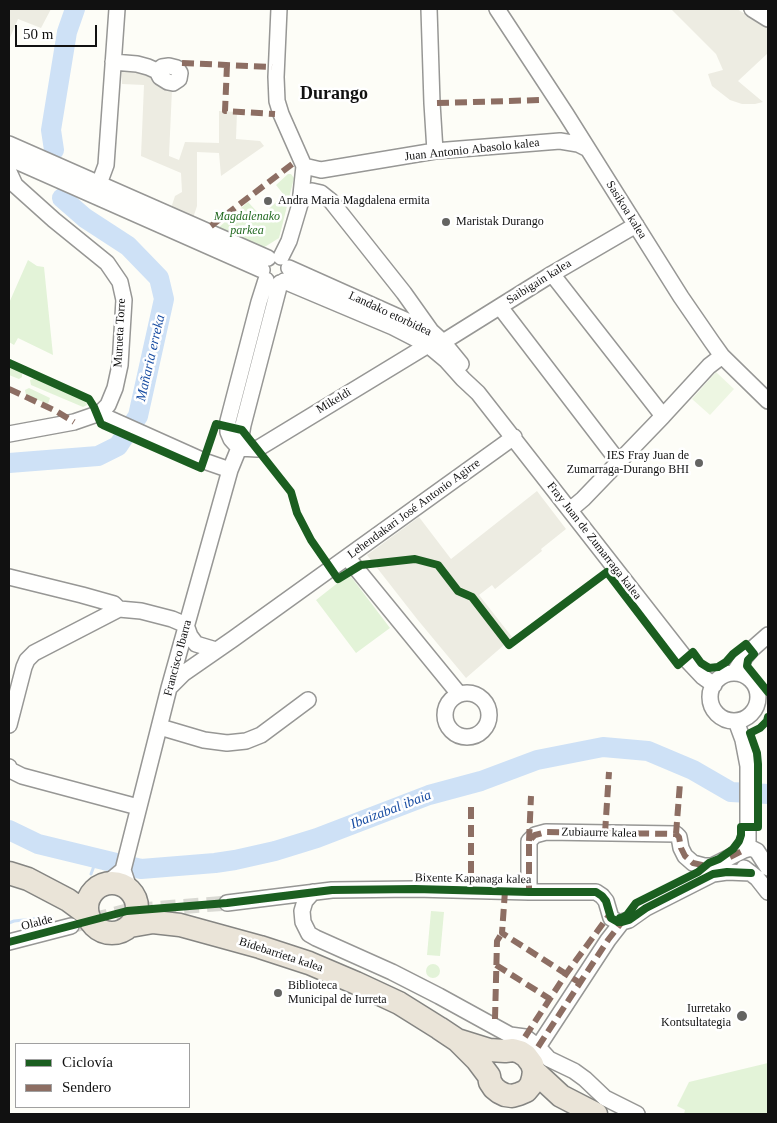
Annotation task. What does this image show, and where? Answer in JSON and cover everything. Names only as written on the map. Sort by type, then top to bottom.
[{"type":"highway","points":[[18,876],[74,887],[118,887],[180,925]]},
{"type":"highway","points":[[18,876],[68,900],[79,920]]},
{"type":"highway","points":[[79,920],[91,893],[118,887]]},
{"type":"highway","points":[[79,920],[90,922],[95,928],[109,934],[124,931],[130,926],[135,919],[137,910],[118,887]]},
{"type":"highway","points":[[130,926],[153,922],[180,925]]},
{"type":"highway","name":"Bidebarrieta kalea","points":[[180,925],[260,947],[309,963],[399,1004],[457,1040]]},
{"type":"highway","points":[[457,1040],[525,1059],[561,1096],[596,1114]]},
{"type":"highway","points":[[457,1040],[477,1060],[489,1076]]},
{"type":"highway","points":[[498,1055],[525,1059],[520,1094],[505,1095],[494,1088],[490,1082],[490,1064],[498,1055]]},
{"type":"street","points":[[61,182],[66,180],[88,188],[99,184],[106,165],[117,9]]},
{"type":"street","points":[[239,448],[228,432],[228,421],[259,302],[276,271],[289,240],[300,204],[304,166],[277,101],[276,77],[279,9]]},
{"type":"street","points":[[429,9],[435,151]]},
{"type":"street","name":"Sasikoa kalea","points":[[497,9],[571,120],[682,297],[722,356],[768,401]]},
{"type":"street","points":[[752,9],[768,18]]},
{"type":"street","points":[[113,62],[137,64],[158,71]]},
{"type":"street","points":[[564,141],[570,130],[571,120]]},
{"type":"street","name":"Juan Antonio Abasolo kalea","points":[[321,170],[435,151],[564,141],[578,144],[588,149]]},
{"type":"street","name":"Landako etorbidea","points":[[9,144],[99,184],[393,327],[434,340],[469,375],[478,393]]},
{"type":"street","points":[[9,154],[13,152],[27,158],[38,157]]},
{"type":"street","name":"Landako etorbidea","points":[[9,158],[61,182],[276,271]]},
{"type":"street","points":[[304,166],[321,170],[322,180],[331,201]]},
{"type":"street","name":"Murueta Torre","points":[[9,172],[15,184],[54,220],[107,263],[120,282],[124,300],[120,365],[115,388],[104,415]]},
{"type":"street","points":[[300,204],[305,195],[312,191],[321,193],[331,201],[404,293],[434,340]]},
{"type":"street","name":"Saibigain kalea","points":[[434,340],[500,307],[636,225]]},
{"type":"street","points":[[552,274],[663,416]]},
{"type":"street","points":[[500,307],[618,461]]},
{"type":"street","name":"Mikeldi","points":[[239,448],[257,449],[434,340]]},
{"type":"street","points":[[570,510],[583,499],[709,366],[722,356]]},
{"type":"street","name":"Fray Juan de Zumarraga kalea","points":[[478,393],[686,659],[703,677],[714,685]]},
{"type":"street","points":[[9,434],[104,415],[206,462],[230,470]]},
{"type":"street","name":"Lehendakari José Antonio Agirre","points":[[169,688],[184,672],[514,437]]},
{"type":"street","name":"Francisco Ibarra","points":[[118,887],[186,625],[230,470],[239,448]]},
{"type":"street","points":[[347,557],[459,694]]},
{"type":"street","points":[[9,577],[114,604],[119,609]]},
{"type":"street","points":[[9,725],[27,660],[34,654],[119,609],[141,611],[172,619],[186,625],[190,636],[196,644],[216,650]]},
{"type":"street","points":[[734,673],[750,650],[768,635]]},
{"type":"street","points":[[734,673],[747,677],[752,682],[756,688],[757,702],[762,711],[736,721],[728,720],[716,712],[710,699],[714,685],[719,679],[734,673]]},
{"type":"street","points":[[160,727],[204,740],[227,743],[246,741],[261,736],[308,700]]},
{"type":"street","points":[[736,721],[743,740],[748,766],[746,849],[754,849],[768,892]]},
{"type":"street","points":[[9,768],[22,776],[138,807]]},
{"type":"street","name":"Zubiaurre kalea","points":[[529,892],[529,841],[535,835],[546,832],[676,834],[679,837],[685,856],[693,862],[704,866],[720,863],[746,849]]},
{"type":"street","points":[[525,1059],[622,922],[626,922],[646,908],[713,874],[759,869]]},
{"type":"street","name":"Bixente Kapanaga kalea","points":[[314,892],[415,889],[596,892],[606,901],[611,918],[622,922]]},
{"type":"street","points":[[227,903],[314,892]]},
{"type":"street","name":"Bidebarrieta kalea","points":[[314,892],[305,901],[302,910],[303,922],[310,934],[392,972],[510,1035],[525,1037],[525,1059],[549,1058],[580,1075],[606,1098],[637,1114]]},
{"type":"street","name":"Olalde","points":[[9,942],[79,920]]},
{"type":"green space","name":"Magdalenako parkea","points":[[288,174],[291,174],[294,178],[279,238],[263,248],[218,228],[248,202],[261,216],[284,195],[276,185]]},
{"type":"green space","points":[[28,260],[37,266],[44,267],[53,355],[18,338],[14,345],[9,342],[9,303]]},
{"type":"green space","points":[[9,367],[22,372],[22,377],[19,379],[9,375]]},
{"type":"green space","points":[[716,372],[734,389],[710,415],[692,399]]},
{"type":"green space","points":[[34,378],[86,401],[87,405],[83,407],[31,385],[30,380]]},
{"type":"green space","points":[[29,388],[50,398],[48,404],[26,395],[25,390]]},
{"type":"green space","points":[[349,574],[390,628],[356,653],[316,600]]},
{"type":"green space","points":[[431,911],[444,912],[440,956],[427,955]]},
{"type":"green space","points":[[430,964],[436,964],[440,971],[436,978],[430,978],[426,974],[426,968]]},
{"type":"green space","points":[[768,1063],[768,1114],[684,1114],[685,1110],[677,1106],[689,1082]]},
{"type":"shaded area","points":[[9,9],[51,9],[41,28],[18,19],[9,40]]},
{"type":"shaded area","points":[[671,9],[737,9],[768,28],[768,53],[738,81],[763,102],[742,104],[730,100],[712,86],[708,74],[723,70],[716,54]]},
{"type":"shaded area","points":[[121,66],[144,71],[172,89],[169,156],[179,160],[185,142],[219,143],[219,111],[237,112],[236,139],[260,141],[264,146],[221,176],[219,153],[197,152],[197,206],[193,218],[171,208],[175,196],[182,192],[181,173],[141,156],[144,85],[122,84]]},
{"type":"shaded area","points":[[537,491],[566,529],[495,589],[492,585],[479,595],[512,637],[466,678],[367,555],[419,517],[451,559]]},
{"type":"waterway","name":"Mañaria erreka","points":[[54,150],[51,130],[67,32],[75,9]]},
{"type":"waterway","name":"Mañaria erreka","points":[[9,463],[98,456],[118,446],[138,416],[164,299],[159,278],[128,246],[85,218],[62,198]]},
{"type":"waterway","name":"Ibaizabal ibaia","points":[[9,830],[38,844],[141,869],[215,863],[275,851],[317,838],[429,795],[481,781],[537,760],[603,747],[648,751],[693,770],[731,792],[768,794]]},
{"type":"waterway","points":[[91,874],[97,858]]},
{"type":"waterway","points":[[9,923],[52,917]]},
{"type":"tunnel","points":[[71,926],[127,911],[227,903]]},
{"type":"marked path","points":[[182,63],[272,67]]},
{"type":"marked path","points":[[227,65],[225,111],[275,114]]},
{"type":"marked path","points":[[437,103],[543,100]]},
{"type":"marked path","points":[[211,226],[295,162]]},
{"type":"marked path","points":[[9,389],[56,411],[74,422]]},
{"type":"marked path","points":[[605,833],[609,772]]},
{"type":"marked path","points":[[676,834],[680,783]]},
{"type":"marked path","points":[[529,841],[531,796]]},
{"type":"marked path","points":[[471,804],[471,891]]},
{"type":"marked path","points":[[529,892],[529,841],[535,835],[546,832],[676,834],[679,837],[685,856],[693,863],[707,866]]},
{"type":"marked path","points":[[730,857],[744,850]]},
{"type":"marked path","points":[[505,891],[502,933],[580,983]]},
{"type":"marked path","points":[[525,1037],[566,974],[610,914]]},
{"type":"marked path","points":[[538,1047],[608,940],[622,922]]},
{"type":"marked path","points":[[495,1019],[497,941],[502,933]]},
{"type":"marked path","points":[[496,965],[550,999]]},
{"type":"cycle path","points":[[9,363],[89,399],[101,424],[201,468],[216,424],[242,430],[291,492],[297,513],[311,540],[338,579],[361,565],[415,559],[438,565],[458,591],[472,597],[509,645],[607,572],[678,665],[693,652],[701,663],[709,668],[718,667],[746,644],[754,654],[748,660],[747,666],[768,692]]},
{"type":"cycle path","points":[[620,918],[627,915],[636,903],[698,872],[733,849],[739,841],[741,827],[758,827],[758,764],[757,753],[750,733],[760,728],[767,721],[768,717]]},
{"type":"cycle path","points":[[9,942],[127,911],[227,903],[332,890],[415,889],[596,892],[606,901],[611,918],[622,922],[713,874],[727,872],[751,873]]},
{"type":"place","name":"Andra Maria Magdalena ermita","points":[[268,201]]},
{"type":"place","name":"Maristak Durango","points":[[446,222]]},
{"type":"place","name":"IES Fray Juan de Zumarraga-Durango BHI","points":[[699,463]]},
{"type":"place","name":"Biblioteca Municipal de Iurreta","points":[[278,993]]},
{"type":"place","name":"Iurretako Kontsultategia","points":[[742,1016]]},
{"type":"district","name":"Durango","points":[[334,94]]}]
